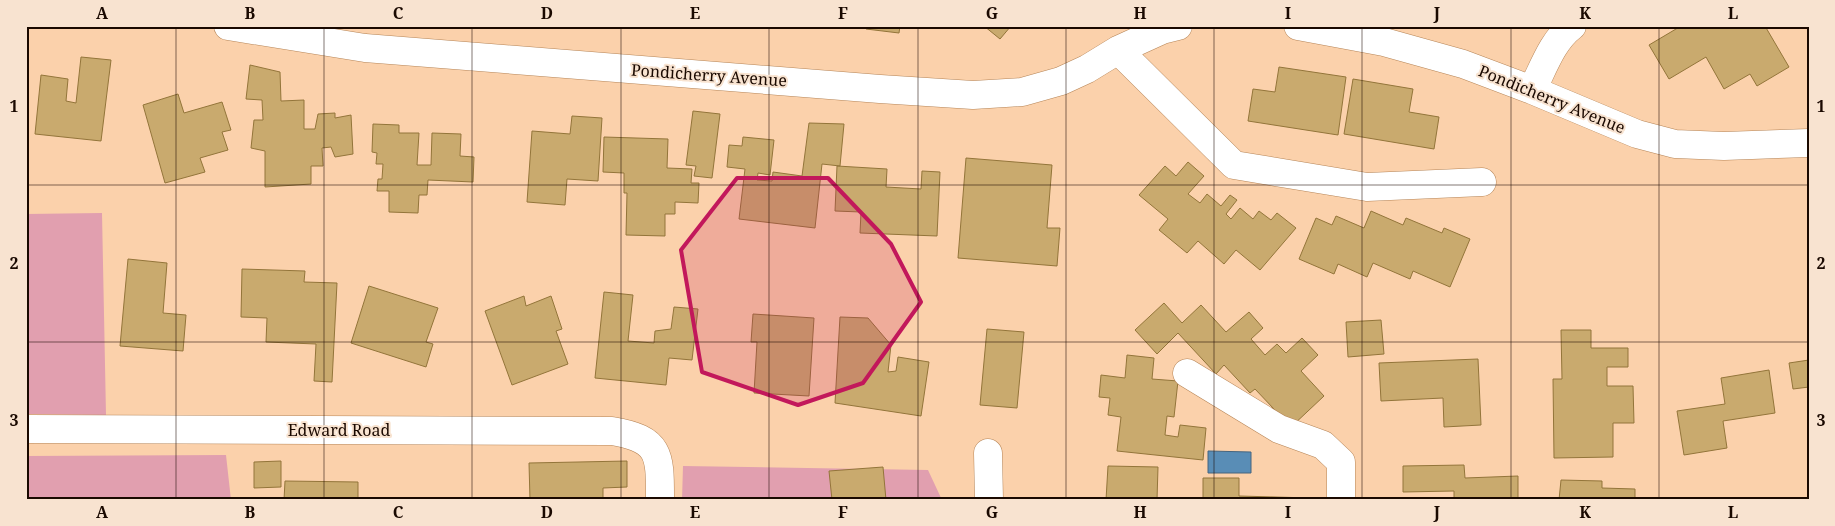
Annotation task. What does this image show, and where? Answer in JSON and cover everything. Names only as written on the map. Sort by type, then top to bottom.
[{"type":"street","name":"Pondicherry Avenue","points":[[228,26],[365,48],[880,90],[973,95],[1022,92],[1061,81],[1087,69],[1118,50],[1162,30],[1178,26]]},
{"type":"street","name":"Pondicherry Avenue","points":[[1298,26],[1402,47],[1463,64],[1532,90],[1637,134],[1675,144],[1724,146],[1809,143]]},
{"type":"street","points":[[1532,90],[1562,35],[1572,26]]},
{"type":"street","points":[[1118,50],[1234,165],[1367,188],[1482,182]]},
{"type":"street","points":[[1187,373],[1279,429],[1323,445],[1341,462],[1342,500]]},
{"type":"street","name":"Edward Road","points":[[26,429],[612,431],[632,434],[649,443],[654,450],[659,462],[660,500]]},
{"type":"street","points":[[988,453],[989,500]]},
{"type":"highlighted area","points":[[737,178],[828,178],[891,244],[921,302],[863,383],[798,405],[702,372],[681,250]]},
{"type":"shaded area","points":[[102,213],[106,415],[26,414],[26,214]]},
{"type":"shaded area","points":[[226,455],[231,500],[26,500],[26,456]]},
{"type":"shaded area","points":[[683,466],[928,470],[942,500],[682,500]]},
{"type":"water","points":[[1208,451],[1251,452],[1251,473],[1208,473]]},
{"type":"building","points":[[866,26],[900,26],[899,33],[866,29]]},
{"type":"building","points":[[984,26],[1011,26],[1000,39]]},
{"type":"building","points":[[1681,26],[1765,26],[1789,67],[1757,86],[1750,74],[1724,89],[1706,57],[1669,79],[1649,45]]},
{"type":"building","points":[[81,57],[111,60],[101,141],[35,134],[41,75],[68,79],[66,101],[76,103]]},
{"type":"building","points":[[250,65],[280,72],[281,101],[304,100],[304,129],[315,129],[318,114],[335,113],[335,118],[351,115],[353,154],[335,157],[331,147],[322,148],[323,166],[311,166],[311,184],[265,187],[265,151],[251,148],[254,120],[263,120],[262,100],[246,99]]},
{"type":"building","points":[[1279,67],[1346,77],[1338,135],[1248,121],[1253,89],[1275,92]]},
{"type":"building","points":[[1353,79],[1413,89],[1409,112],[1439,117],[1434,149],[1344,134]]},
{"type":"building","points":[[178,94],[184,113],[222,102],[231,130],[222,132],[228,150],[200,158],[205,172],[165,183],[143,105]]},
{"type":"building","points":[[693,111],[720,114],[712,178],[694,176],[696,166],[686,165]]},
{"type":"building","points":[[572,116],[602,118],[598,181],[567,179],[565,205],[527,202],[532,131],[570,134]]},
{"type":"building","points":[[809,123],[844,124],[840,166],[822,164],[815,228],[739,219],[745,169],[727,167],[729,145],[742,146],[743,137],[774,140],[770,175],[758,173],[757,180],[772,181],[773,172],[802,176]]},
{"type":"building","points":[[373,124],[399,125],[399,133],[419,133],[417,165],[431,165],[432,133],[461,134],[460,156],[474,157],[473,182],[428,180],[427,195],[419,195],[418,213],[389,212],[389,191],[377,191],[378,179],[382,179],[383,164],[376,164],[377,153],[372,152]]},
{"type":"building","points":[[604,137],[668,139],[667,168],[692,169],[691,183],[699,183],[698,203],[675,202],[675,214],[665,214],[665,236],[626,235],[627,193],[624,193],[624,173],[603,172]]},
{"type":"building","points":[[966,158],[1052,165],[1047,228],[1060,228],[1057,266],[958,258]]},
{"type":"building","points":[[1188,162],[1204,176],[1188,194],[1200,203],[1207,194],[1221,206],[1230,195],[1237,200],[1226,214],[1231,219],[1240,208],[1253,219],[1259,211],[1271,220],[1277,213],[1296,228],[1260,270],[1236,250],[1224,264],[1198,241],[1187,253],[1159,230],[1168,219],[1139,195],[1165,166],[1176,176]]},
{"type":"building","points":[[837,166],[887,169],[886,187],[921,189],[922,171],[940,172],[937,236],[860,233],[861,212],[835,211]]},
{"type":"building","points":[[1371,211],[1403,225],[1406,218],[1442,233],[1444,228],[1470,239],[1450,287],[1413,271],[1410,279],[1373,263],[1367,277],[1338,264],[1334,274],[1299,259],[1316,218],[1332,225],[1336,216],[1364,228]]},
{"type":"building","points":[[128,259],[167,263],[163,313],[186,315],[183,351],[120,346]]},
{"type":"building","points":[[242,269],[305,271],[304,282],[337,283],[332,382],[314,381],[316,344],[266,342],[267,318],[241,317]]},
{"type":"building","points":[[369,286],[438,308],[426,342],[433,344],[426,367],[351,343]]},
{"type":"building","points":[[604,292],[633,295],[628,341],[654,343],[655,331],[671,329],[674,307],[698,309],[692,360],[669,358],[666,385],[595,378]]},
{"type":"building","points":[[524,296],[526,306],[551,296],[562,329],[556,331],[568,364],[512,385],[485,311]]},
{"type":"building","points":[[1164,303],[1182,323],[1201,305],[1226,332],[1249,312],[1263,328],[1251,339],[1265,355],[1277,344],[1286,353],[1302,338],[1318,355],[1301,371],[1324,396],[1291,427],[1255,389],[1250,393],[1224,365],[1216,374],[1178,333],[1157,354],[1135,330]]},
{"type":"building","points":[[753,314],[814,318],[809,396],[754,393],[757,342],[751,342]]},
{"type":"building","points":[[840,317],[868,318],[891,345],[888,372],[896,371],[898,357],[929,362],[921,416],[835,403]]},
{"type":"building","points":[[1381,320],[1384,354],[1348,357],[1346,322]]},
{"type":"building","points":[[987,329],[1024,332],[1017,408],[980,405]]},
{"type":"building","points":[[1561,330],[1591,330],[1591,348],[1628,348],[1628,367],[1607,367],[1607,386],[1633,386],[1634,423],[1613,423],[1613,457],[1554,458],[1553,379],[1562,379]]},
{"type":"building","points":[[1127,355],[1154,358],[1152,379],[1178,381],[1174,417],[1167,416],[1165,435],[1178,437],[1180,425],[1206,428],[1203,460],[1117,451],[1121,417],[1108,415],[1110,398],[1099,397],[1101,375],[1125,378]]},
{"type":"building","points":[[1478,359],[1481,425],[1444,427],[1443,398],[1381,401],[1379,363]]},
{"type":"building","points":[[1809,360],[1809,387],[1793,389],[1789,363]]},
{"type":"building","points":[[1769,370],[1775,413],[1723,421],[1727,448],[1684,455],[1677,411],[1725,404],[1721,378]]},
{"type":"building","points":[[281,461],[281,487],[254,488],[254,462]]},
{"type":"building","points":[[627,461],[627,487],[603,488],[603,500],[530,500],[529,463]]},
{"type":"building","points":[[1464,465],[1465,478],[1518,476],[1518,500],[1454,500],[1454,491],[1403,492],[1403,466]]},
{"type":"building","points":[[1108,466],[1158,467],[1157,500],[1106,500]]},
{"type":"building","points":[[883,467],[886,500],[832,500],[829,471]]},
{"type":"building","points":[[1203,478],[1239,478],[1239,496],[1311,498],[1311,500],[1203,500]]},
{"type":"building","points":[[1561,480],[1602,481],[1602,488],[1635,489],[1635,500],[1559,500]]},
{"type":"building","points":[[285,481],[358,482],[358,500],[284,500]]}]
